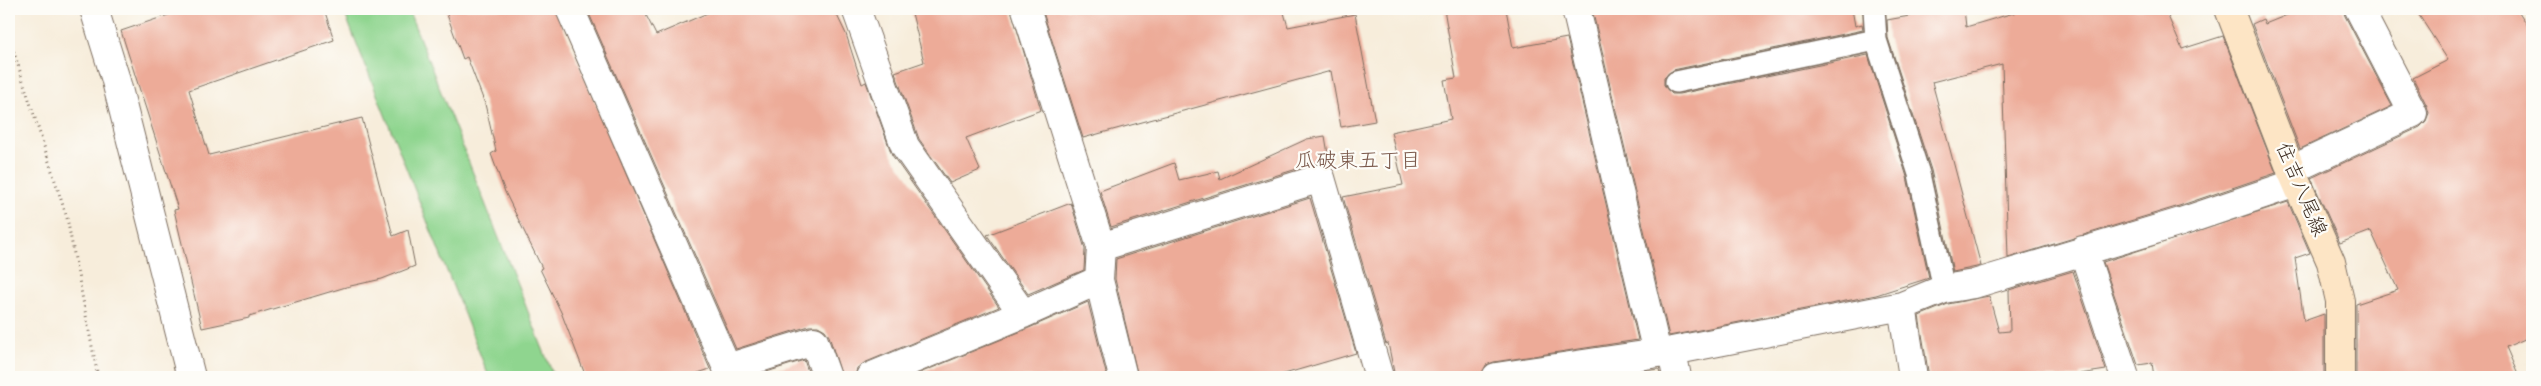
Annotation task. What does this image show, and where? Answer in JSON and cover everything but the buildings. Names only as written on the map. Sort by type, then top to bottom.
[{"type":"main road","name":"住吉八尾線","points":[[2229,9],[2294,177],[2331,262],[2338,294],[2340,377]]},
{"type":"street","points":[[94,9],[117,87],[191,377]]},
{"type":"street","points":[[570,9],[727,368],[814,341],[827,377]]},
{"type":"street","points":[[856,9],[905,146],[1023,314]]},
{"type":"street","points":[[1026,9],[1101,247],[1099,280],[1123,377]]},
{"type":"street","points":[[1576,9],[1669,360]]},
{"type":"street","points":[[1496,377],[1669,360],[1902,306],[1944,289],[1974,284],[2082,250],[2181,222],[2294,177],[2412,113],[2360,9]]},
{"type":"street","points":[[1101,247],[1321,178],[1379,377]]},
{"type":"street","points":[[2082,250],[2125,377]]},
{"type":"street","points":[[870,377],[1023,314],[1099,280]]},
{"type":"street","points":[[1902,306],[1914,377]]},
{"type":"lane","points":[[1874,9],[1876,40],[1919,174],[1944,289]]},
{"type":"lane","points":[[1676,82],[1876,40]]},
{"type":"path","points":[[9,37],[67,218],[98,377]]},
{"type":"green space","points":[[343,9],[408,9],[554,377],[489,377]]},
{"type":"district","name":"瓜破東五丁目","points":[[1358,162]]}]
